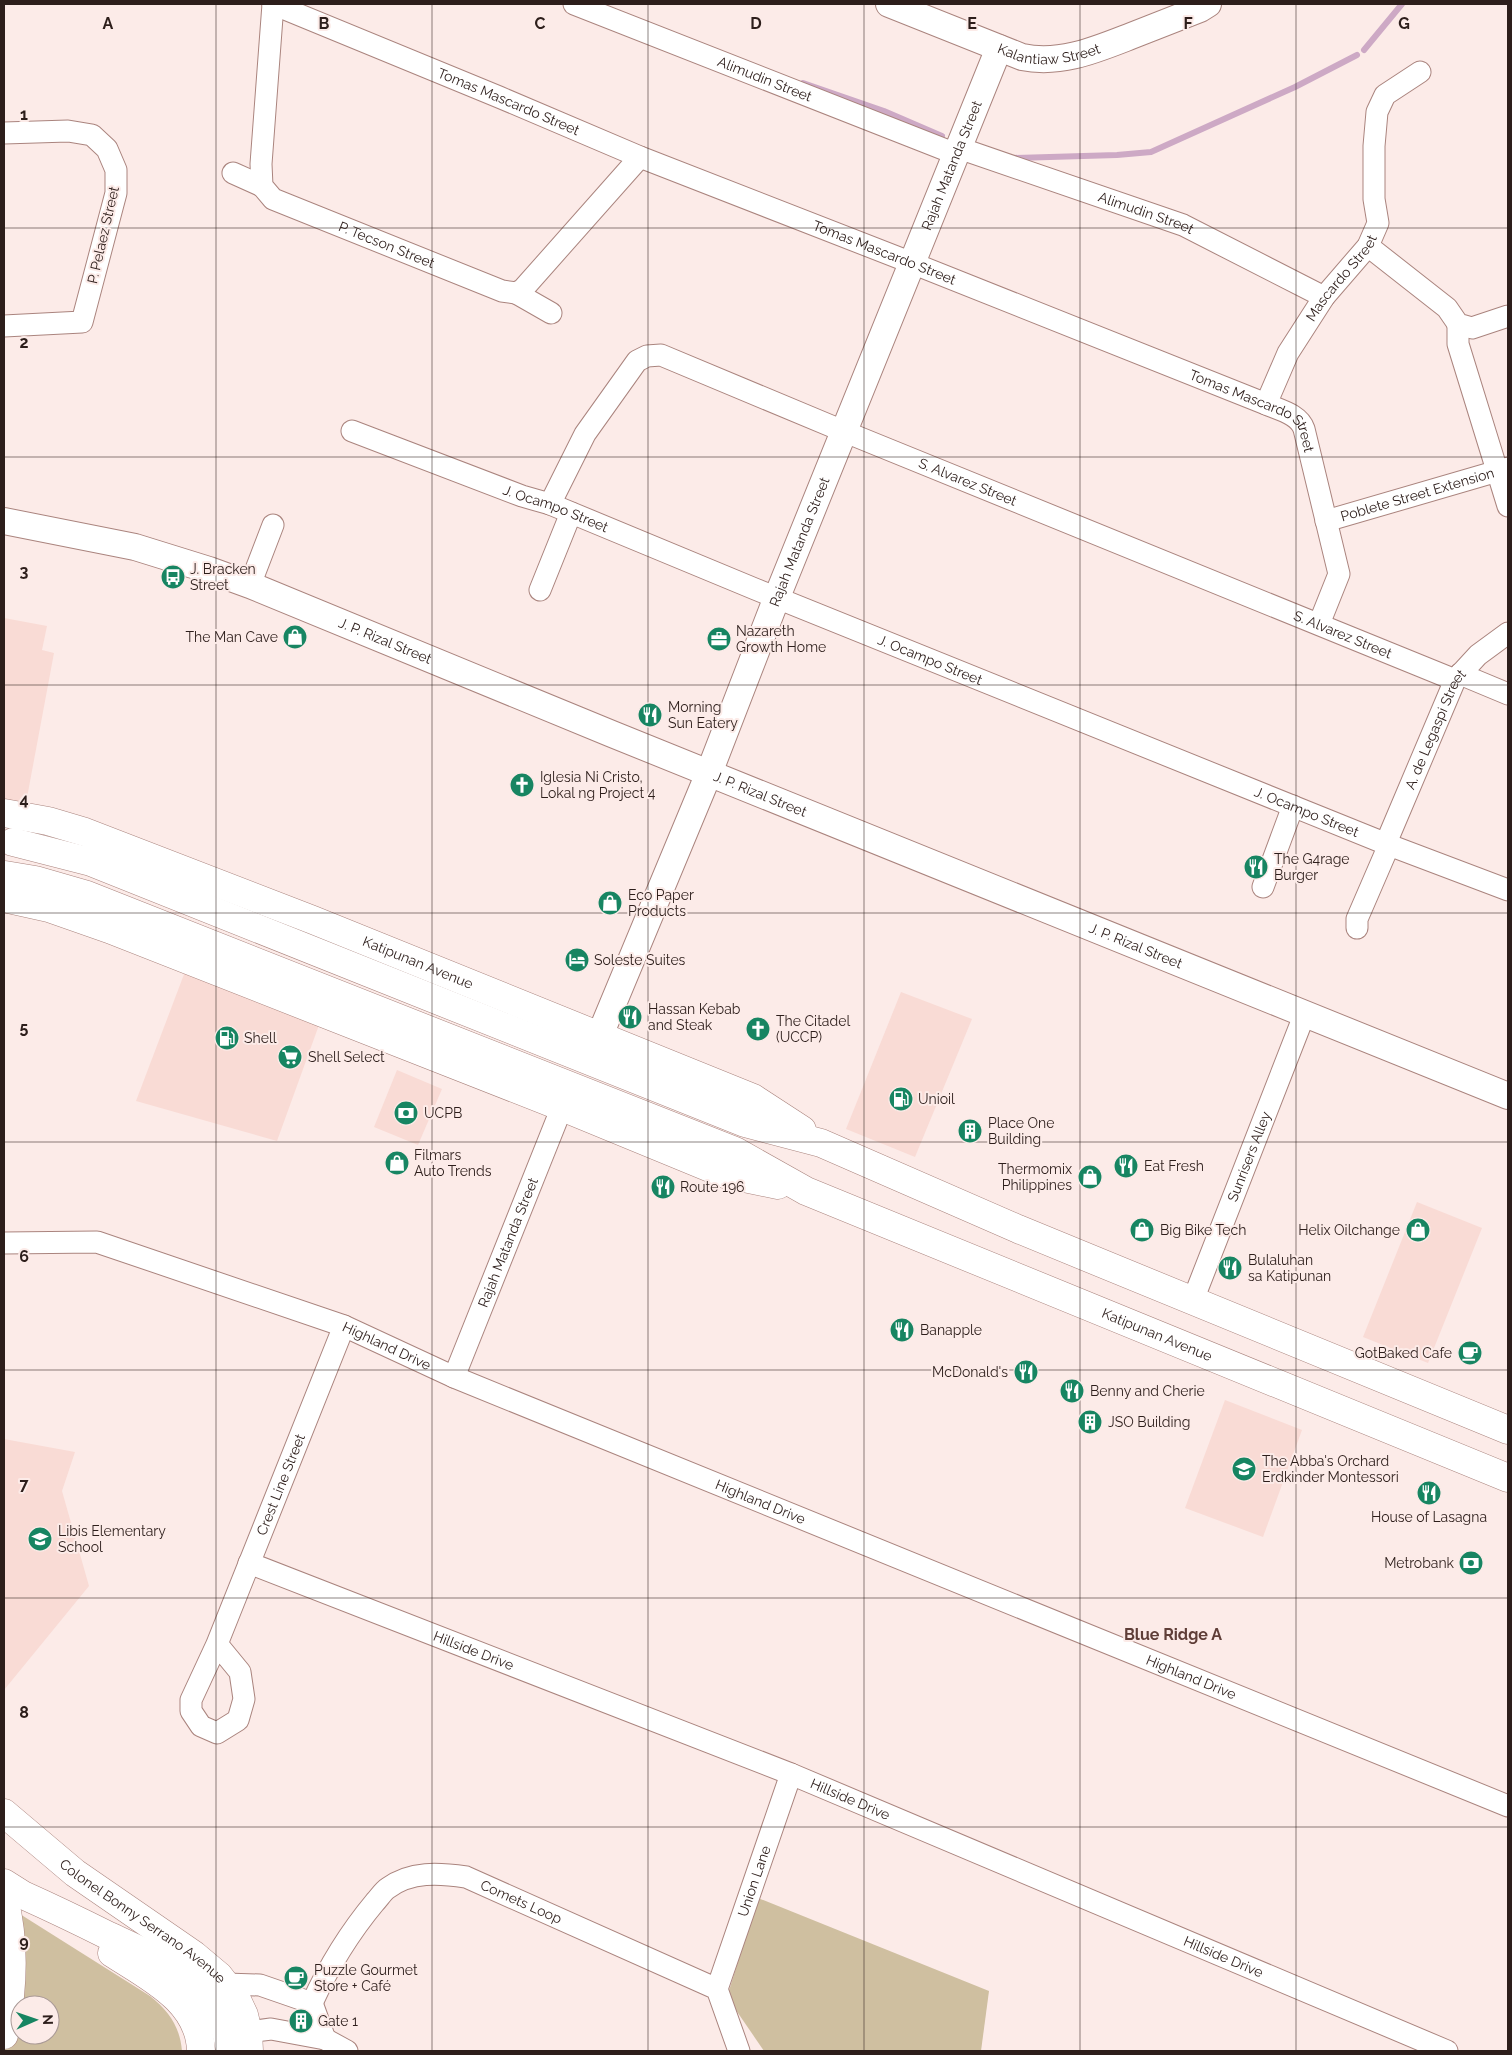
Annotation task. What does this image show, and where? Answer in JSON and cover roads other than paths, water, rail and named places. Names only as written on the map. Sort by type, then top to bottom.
[{"type":"main road","name":"Katipunan Avenue","points":[[4,813],[48,821],[85,832],[600,1035],[753,1098],[821,1143]]},
{"type":"main road","name":"Katipunan Avenue","points":[[13,842],[91,862],[745,1123],[821,1143],[1018,1229],[1508,1430]]},
{"type":"main road","name":"Katipunan Avenue","points":[[4,886],[35,880],[88,895],[735,1151],[806,1190],[1508,1478]]},
{"type":"main road","name":"Katipunan Avenue","points":[[4,886],[34,904],[83,920],[562,1107],[725,1174],[806,1190]]},
{"type":"main road","name":"Colonel Bonny Serrano Avenue","points":[[4,1813],[75,1873],[206,1964],[226,1984],[244,2015],[242,2045]]},
{"type":"main road","name":"Colonel Bonny Serrano Avenue","points":[[10,1892],[160,1960],[192,1981],[210,2000],[221,2018],[226,2031],[242,2045]]},
{"type":"main road","points":[[4,2035],[10,1998],[11,1964],[8,1916],[10,1892],[177,1997],[192,2018],[201,2039],[201,2051]]},
{"type":"street","name":"Tomas Mascardo Street","points":[[273,4],[640,157],[912,263],[1291,415],[1302,423],[1339,574],[1319,624]]},
{"type":"street","points":[[262,186],[261,164],[273,4]]},
{"type":"street","name":"Alimudin Street","points":[[574,4],[958,151],[1183,225],[1324,297]]},
{"type":"street","name":"Kalantiaw Street","points":[[889,4],[919,9],[999,48],[1022,57],[1037,60],[1055,60],[1093,51],[1200,9],[1208,4]]},
{"type":"street","name":"Rajah Matanda Street","points":[[600,1035],[709,773],[843,432],[999,48]]},
{"type":"street","name":"Mascardo Street","points":[[1266,404],[1288,353],[1324,297],[1368,246],[1378,223],[1374,181],[1374,146],[1377,112],[1385,96],[1420,72]]},
{"type":"street","name":"P. Pelaez Street","points":[[4,133],[68,131],[92,135],[107,149],[116,170],[116,193],[82,322],[4,326]]},
{"type":"street","points":[[516,293],[523,289],[640,157]]},
{"type":"street","name":"P. Tecson Street","points":[[233,173],[262,186],[273,199],[502,291],[516,293],[551,312]]},
{"type":"street","points":[[1368,246],[1447,308],[1458,324],[1458,344],[1504,469],[1508,506]]},
{"type":"street","points":[[1458,324],[1472,328],[1508,316]]},
{"type":"street","name":"S. Alvarez Street","points":[[550,504],[585,434],[637,361],[647,356],[661,355],[843,432],[1319,624],[1508,694]]},
{"type":"street","name":"J. Ocampo Street","points":[[352,431],[522,496],[550,504],[1293,806],[1508,890]]},
{"type":"street","name":"Poblete Street Extension","points":[[1326,521],[1504,469]]},
{"type":"street","points":[[540,590],[571,513]]},
{"type":"street","name":"J. P. Rizal Street","points":[[4,521],[135,547],[250,585],[1508,1096]]},
{"type":"street","points":[[250,585],[273,525]]},
{"type":"street","name":"A. de Legaspi Street","points":[[1357,928],[1357,919],[1458,677],[1478,655],[1508,633]]},
{"type":"street","points":[[1262,886],[1293,806]]},
{"type":"street","name":"Sunrisers Alley","points":[[1193,1300],[1305,1013]]},
{"type":"street","name":"Rajah Matanda Street","points":[[454,1377],[562,1107]]},
{"type":"street","name":"Highland Drive","points":[[4,1243],[97,1242],[344,1326],[454,1377],[1508,1806]]},
{"type":"street","name":"Crest Line Street","points":[[217,1644],[344,1326]]},
{"type":"street","name":"Hillside Drive","points":[[249,1563],[791,1774],[1447,2051]]},
{"type":"street","name":"Union Lane","points":[[717,1989],[791,1774]]},
{"type":"street","name":"Comets Loop","points":[[312,2004],[324,1979],[361,1920],[387,1888],[409,1878],[436,1873],[466,1877],[717,1989]]},
{"type":"street","points":[[226,1984],[260,1985],[312,2004],[326,2039]]},
{"type":"street","points":[[717,1989],[739,2051]]},
{"type":"street","points":[[242,2045],[271,2029],[326,2039],[347,2051]]},
{"type":"waterway","points":[[1364,50],[1402,4]]},
{"type":"waterway","points":[[1013,158],[1117,155],[1151,152],[1295,87],[1357,55]]},
{"type":"waterway","points":[[803,83],[884,111],[942,136]]},
{"type":"place","name":"J. Bracken Street","points":[[173,577]]},
{"type":"place","name":"The Man Cave","points":[[295,637]]},
{"type":"place","name":"Nazareth Growth Home","points":[[719,639]]},
{"type":"place","name":"Morning Sun Eatery","points":[[650,715]]},
{"type":"place","name":"Iglesia Ni Cristo, Lokal ng Project 4","points":[[522,785]]},
{"type":"place","name":"The G4rage Burger","points":[[1256,867]]},
{"type":"place","name":"Eco Paper Products","points":[[610,903]]},
{"type":"place","name":"Soleste Suites","points":[[577,960]]},
{"type":"place","name":"Hassan Kebab and Steak","points":[[630,1017]]},
{"type":"place","name":"The Citadel (UCCP)","points":[[758,1029]]},
{"type":"place","name":"Shell","points":[[227,1038]]},
{"type":"place","name":"Shell Select","points":[[290,1057]]},
{"type":"place","name":"Unioil","points":[[901,1099]]},
{"type":"place","name":"UCPB","points":[[406,1113]]},
{"type":"place","name":"Place One Building","points":[[970,1131]]},
{"type":"place","name":"Filmars Auto Trends","points":[[397,1163]]},
{"type":"place","name":"Eat Fresh","points":[[1126,1166]]},
{"type":"place","name":"Thermomix Philippines","points":[[1090,1177]]},
{"type":"place","name":"Route 196","points":[[663,1187]]},
{"type":"place","name":"Big Bike Tech","points":[[1142,1230]]},
{"type":"place","name":"Helix Oilchange","points":[[1418,1230]]},
{"type":"place","name":"Bulaluhan sa Katipunan","points":[[1230,1268]]},
{"type":"place","name":"Banapple","points":[[902,1330]]},
{"type":"place","name":"GotBaked Cafe","points":[[1470,1353]]},
{"type":"place","name":"McDonald's","points":[[1026,1372]]},
{"type":"place","name":"Benny and Cherie","points":[[1072,1391]]},
{"type":"place","name":"JSO Building","points":[[1090,1422]]},
{"type":"place","name":"The Abba's Orchard Erdkinder Montessori","points":[[1244,1469]]},
{"type":"place","name":"House of Lasagna","points":[[1429,1493]]},
{"type":"place","name":"Libis Elementary School","points":[[40,1539]]},
{"type":"place","name":"Metrobank","points":[[1471,1563]]},
{"type":"place","name":"Puzzle Gourmet Store + Café","points":[[296,1978]]},
{"type":"place","name":"Gate 1","points":[[301,2021]]},
{"type":"district","name":"Blue Ridge A","points":[[1173,1634]]}]
